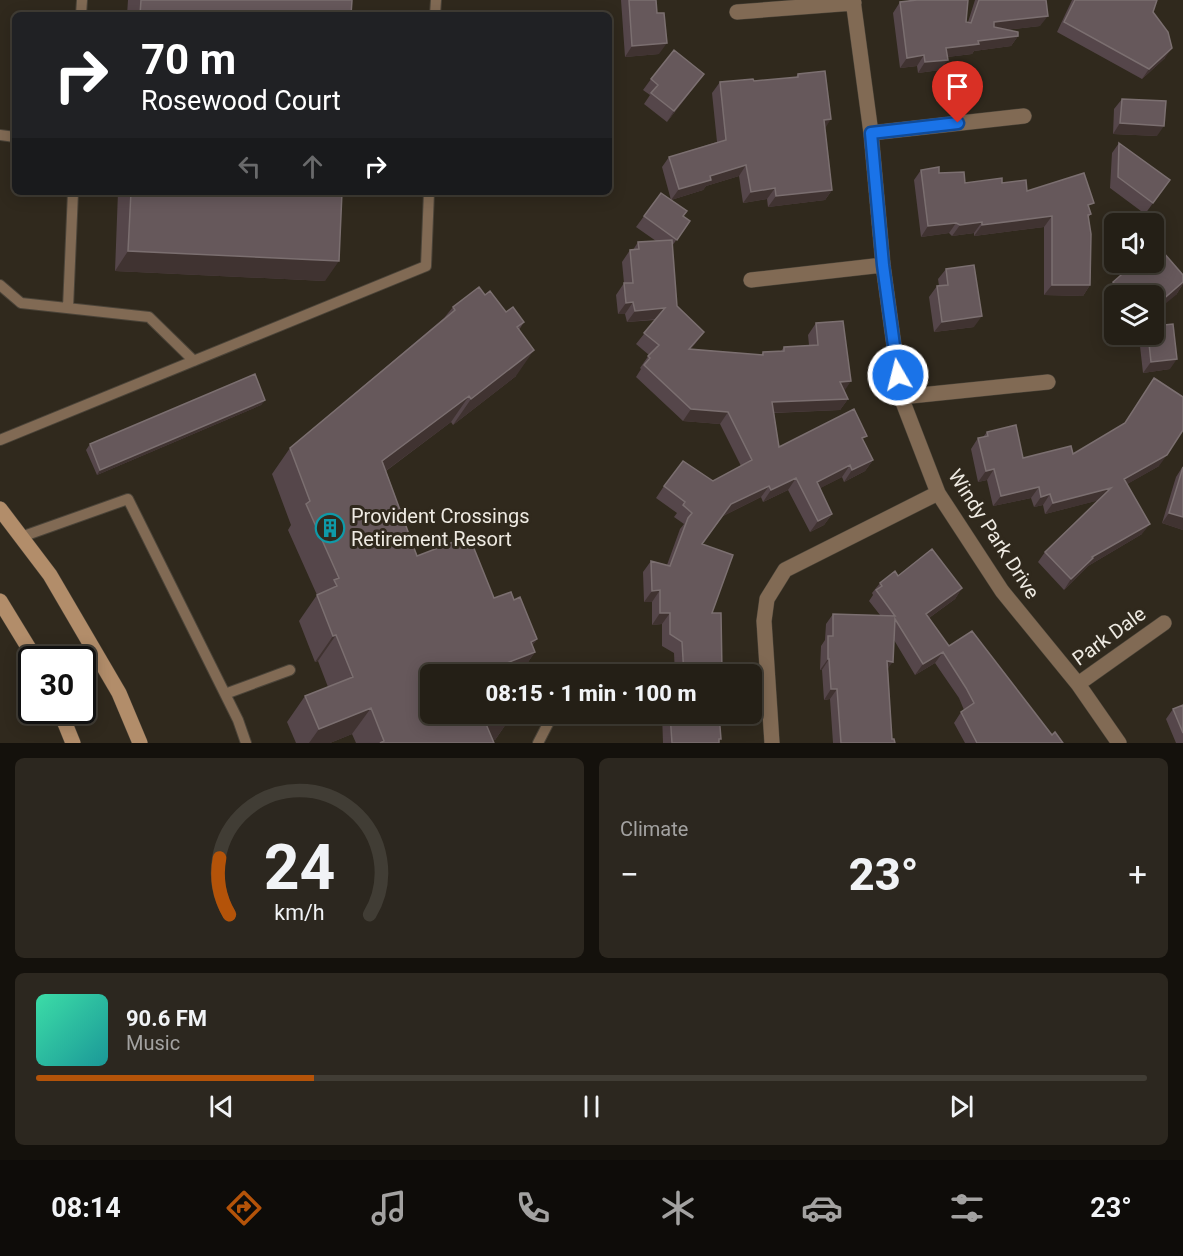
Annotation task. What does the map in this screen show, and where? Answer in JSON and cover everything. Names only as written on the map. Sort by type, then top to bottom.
[{"type":"main road","points":[[0,509],[50,575],[119,693],[140,743]]},
{"type":"main road","points":[[0,601],[27,646]]},
{"type":"main road","points":[[65,724],[73,743]]},
{"type":"street","points":[[737,12],[853,1]]},
{"type":"street","name":"Windy Park Drive","points":[[853,1],[871,133],[883,265],[901,397],[938,494],[1002,591],[1078,684],[1119,743]]},
{"type":"street","points":[[871,133],[1024,116]]},
{"type":"street","points":[[751,280],[883,265]]},
{"type":"street","points":[[901,397],[1048,382]]},
{"type":"street","points":[[771,743],[764,621],[767,600],[785,570],[938,494]]},
{"type":"street","name":"Park Dale","points":[[1078,684],[1164,622]]},
{"type":"lane","points":[[68,308],[73,195]]},
{"type":"lane","points":[[0,440],[426,266],[429,195]]},
{"type":"lane","points":[[0,285],[21,303],[149,317],[194,361]]},
{"type":"lane","points":[[21,537],[128,499],[238,720],[246,743]]},
{"type":"lane","points":[[225,694],[290,670]]},
{"type":"lane","points":[[538,743],[548,724]]},
{"type":"building","points":[[141,0],[352,0],[351,12],[140,12]]},
{"type":"building","points":[[629,0],[656,0],[657,13],[664,13],[667,43],[632,46]]},
{"type":"building","points":[[968,0],[966,22],[971,23],[979,0],[1046,0],[1048,16],[994,22],[994,27],[1018,32],[1018,36],[946,48],[948,60],[925,62],[924,55],[907,58],[900,2]]},
{"type":"building","points":[[1075,0],[1157,0],[1153,12],[1168,32],[1172,48],[1149,69],[1064,22]]},
{"type":"building","points":[[674,50],[704,74],[674,111],[651,93],[658,85],[651,79]]},
{"type":"building","points":[[825,71],[831,119],[824,120],[832,190],[776,196],[775,188],[751,192],[746,165],[710,176],[711,180],[679,189],[669,157],[726,140],[720,82],[798,77],[798,74]]},
{"type":"building","points":[[1122,99],[1166,101],[1164,126],[1120,123]]},
{"type":"building","points":[[1119,143],[1170,180],[1153,203],[1118,177]]},
{"type":"building","points":[[939,167],[939,173],[964,172],[965,183],[1002,178],[1002,183],[1026,180],[1027,191],[1084,173],[1094,203],[1088,205],[1091,214],[1088,215],[1091,234],[1090,285],[1052,285],[1052,216],[982,225],[982,222],[928,226],[921,170]]},
{"type":"building","points":[[661,193],[687,211],[683,216],[690,221],[677,240],[644,216]]},
{"type":"building","points":[[131,195],[342,195],[339,261],[128,251]]},
{"type":"building","points":[[672,240],[677,306],[704,332],[689,349],[763,355],[763,352],[784,351],[784,347],[818,345],[816,323],[843,321],[851,381],[840,382],[848,399],[772,402],[779,447],[854,409],[867,436],[862,438],[873,460],[852,470],[850,465],[817,482],[832,514],[818,521],[796,478],[771,490],[769,486],[731,504],[702,544],[733,555],[712,613],[721,613],[722,664],[683,664],[682,642],[670,634],[670,613],[660,613],[660,590],[652,591],[651,561],[670,566],[692,513],[683,505],[685,502],[664,486],[683,461],[713,481],[752,460],[728,412],[691,409],[644,365],[650,358],[648,356],[659,345],[644,333],[665,308],[635,311],[633,302],[626,303],[624,283],[633,283],[630,250],[639,249],[638,242]]},
{"type":"building","points":[[1164,253],[1183,275],[1183,282],[1164,298],[1164,285],[1115,285],[1113,282],[1123,273],[1164,273]]},
{"type":"building","points":[[974,265],[982,316],[942,322],[937,286],[948,285],[946,269]]},
{"type":"building","name":"Provident Crossings Retirement Resort","points":[[479,287],[485,295],[490,291],[506,312],[513,307],[524,322],[517,327],[534,350],[471,399],[469,396],[382,461],[417,556],[469,536],[494,598],[511,592],[514,600],[520,597],[537,639],[531,642],[535,652],[504,664],[420,664],[420,724],[486,724],[494,743],[380,743],[384,741],[371,708],[319,729],[305,696],[353,677],[336,635],[333,636],[317,595],[337,586],[334,580],[339,578],[306,504],[310,501],[290,448],[455,310],[453,307]]},
{"type":"building","points":[[1173,324],[1177,359],[1151,362],[1149,345],[1164,345],[1164,325]]},
{"type":"building","points":[[255,374],[265,400],[100,470],[90,444]]},
{"type":"building","points":[[1154,378],[1183,397],[1183,430],[1167,455],[1124,479],[1150,524],[1092,557],[1071,579],[1045,552],[1111,488],[1053,503],[1050,494],[1041,497],[1039,487],[1001,496],[994,469],[986,471],[978,438],[988,436],[987,432],[1016,425],[1023,458],[1071,446],[1073,454],[1125,423]]},
{"type":"building","points":[[1183,467],[1183,517],[1169,513]]},
{"type":"building","points":[[932,549],[962,588],[926,614],[949,646],[972,631],[1052,735],[1055,732],[1063,743],[977,743],[961,712],[974,703],[943,652],[923,664],[895,619],[893,662],[887,661],[892,739],[895,743],[841,743],[837,689],[831,689],[828,659],[828,636],[833,636],[833,614],[895,616],[876,590],[882,586],[880,583],[895,571],[898,576]]},
{"type":"building","points":[[1183,705],[1183,733],[1173,709]]},
{"type":"building","points":[[671,724],[720,724],[721,739],[719,743],[672,743]]},
{"type":"place","name":"Provident Crossings Retirement Resort","points":[[330,528]]},
{"type":"route","points":[[898,375],[883,265],[871,133],[958,123]]}]
